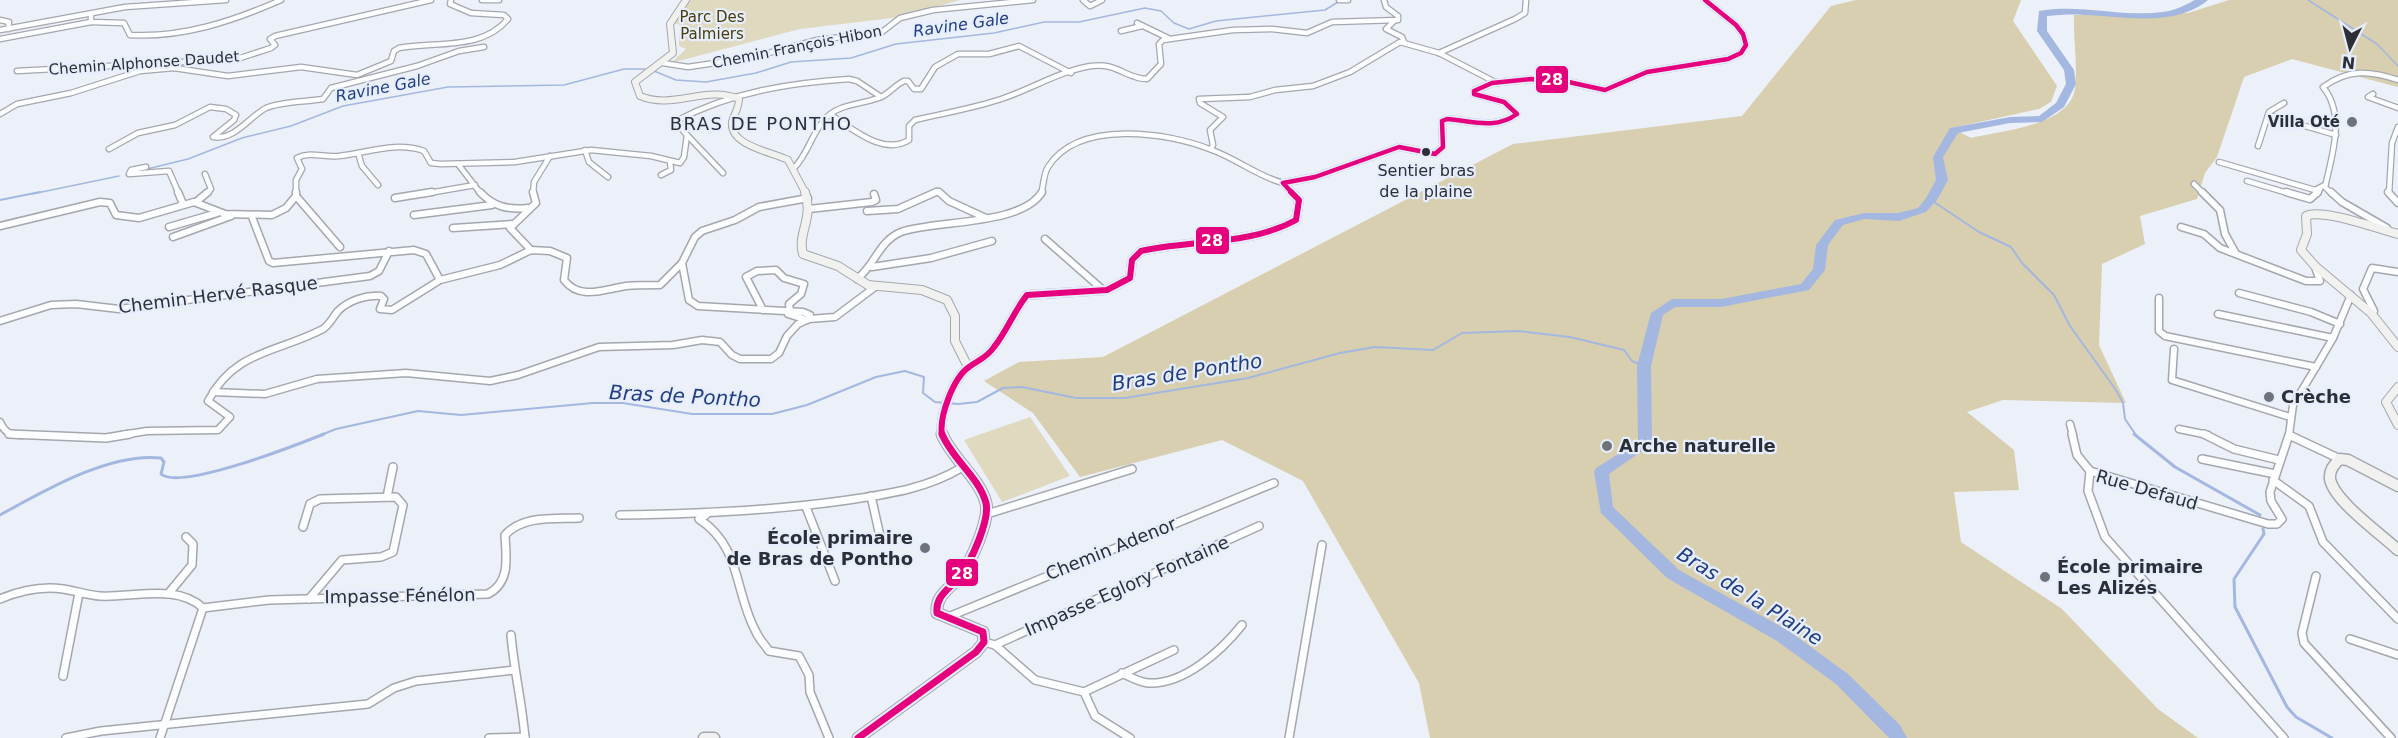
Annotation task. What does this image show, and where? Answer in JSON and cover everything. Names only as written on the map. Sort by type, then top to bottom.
[{"type":"main road","points":[[686,0],[670,24],[675,50],[663,63],[639,77],[635,82],[643,99],[665,101],[717,93],[735,96],[740,102],[732,123],[737,136],[753,147],[783,156],[794,168],[808,198],[809,208],[801,245],[803,254],[838,266],[857,279],[875,287],[922,291],[947,300],[955,316],[955,341],[968,367]]},
{"type":"main road","points":[[1283,183],[1315,177],[1399,147],[1436,154],[1443,147],[1440,126],[1442,121],[1447,119],[1484,124],[1503,122],[1514,117],[1517,114],[1515,109],[1505,102],[1473,93],[1486,84],[1554,80],[1589,89],[1609,89],[1652,71],[1695,67],[1741,53],[1746,45],[1743,34],[1736,25],[1705,0]]},
{"type":"main road","points":[[858,738],[976,652],[984,642],[983,632],[937,613],[936,604],[961,574],[987,514],[983,495],[961,468],[942,436],[944,411],[968,367],[987,358],[1027,295],[1103,290],[1123,284],[1130,278],[1132,260],[1141,251],[1266,231],[1292,223],[1296,220],[1299,200],[1283,183]]},
{"type":"main road","points":[[2397,234],[2325,214],[2309,214],[2306,216],[2307,234],[2301,250],[2315,266],[2371,313],[2398,347]]},
{"type":"main road","points":[[2398,387],[2386,402],[2398,425]]},
{"type":"main road","points":[[2398,486],[2358,464],[2340,459],[2332,466],[2332,488],[2398,550]]},
{"type":"main road","points":[[704,738],[714,738]]},
{"type":"street","points":[[0,30],[125,7],[226,0]]},
{"type":"street","points":[[0,39],[91,22],[124,23],[130,35],[167,36],[237,17],[281,0]]},
{"type":"street","name":"Chemin Alphonse Daudet","points":[[18,71],[237,59],[271,48],[275,45],[270,39],[275,36],[312,24],[409,7],[431,0]]},
{"type":"street","points":[[0,114],[17,104],[60,96],[124,74],[152,69],[189,70],[228,76],[301,67],[357,75],[391,61],[394,51],[399,48],[452,44],[494,30],[504,25],[508,19],[504,15],[471,13],[450,4],[451,0]]},
{"type":"street","points":[[482,0],[499,0]]},
{"type":"street","name":"Chemin François Hibon","points":[[663,63],[697,66],[749,58],[817,40],[882,32],[900,18],[933,10],[1033,0]]},
{"type":"street","points":[[1083,0],[1090,6],[1102,0]]},
{"type":"street","points":[[1339,0],[1348,0]]},
{"type":"street","points":[[1384,0],[1386,7],[1398,16],[1386,28],[1402,37],[1404,42]]},
{"type":"street","points":[[1439,53],[1484,31],[1514,21],[1525,13],[1526,0]]},
{"type":"street","points":[[91,14],[91,22]]},
{"type":"street","points":[[0,21],[9,22],[8,28]]},
{"type":"street","points":[[831,115],[884,146],[900,146],[909,140],[909,126],[915,120],[1005,98],[1032,85],[1091,66],[1107,65],[1120,68],[1141,80],[1147,80],[1161,64],[1160,42],[1168,38],[1220,31],[1264,29],[1307,33],[1332,22],[1395,21]]},
{"type":"street","points":[[1137,23],[1168,38]]},
{"type":"street","points":[[1121,31],[1143,26]]},
{"type":"street","points":[[1211,149],[1213,145],[1210,130],[1223,117],[1200,103],[1199,99],[1250,97],[1275,90],[1313,86],[1350,72],[1400,42],[1439,53],[1497,83]]},
{"type":"street","points":[[794,168],[815,139],[824,121],[838,110],[881,97],[904,80],[908,81],[914,89],[921,89],[935,67],[958,54],[990,54],[1013,46],[1022,47],[1071,73]]},
{"type":"street","points":[[109,149],[123,144],[138,133],[177,124],[204,108],[224,110],[236,116],[213,137],[219,138],[244,126],[267,108],[323,99],[329,89],[417,66],[459,51],[484,47]]},
{"type":"street","points":[[2247,181],[2310,199],[2314,198],[2322,187],[2336,135],[2334,104],[2323,87],[2360,70],[2374,71],[2398,80]]},
{"type":"street","points":[[357,75],[357,79],[361,80]]},
{"type":"street","points":[[723,173],[677,124],[678,120],[735,96],[780,84],[849,79],[857,81],[881,97]]},
{"type":"street","points":[[2373,94],[2368,97],[2398,108]]},
{"type":"street","points":[[2258,146],[2268,115],[2272,109],[2284,103]]},
{"type":"street","points":[[2268,115],[2336,135]]},
{"type":"street","points":[[2398,127],[2392,144],[2388,192],[2398,203]]},
{"type":"street","points":[[857,279],[872,267],[884,245],[896,235],[922,227],[964,224],[1035,201],[1044,189],[1050,163],[1081,140],[1094,135],[1116,133],[1168,139],[1211,149],[1268,180],[1283,183]]},
{"type":"street","points":[[340,247],[296,196],[296,180],[302,169],[297,159],[299,156],[331,157],[416,148],[427,153],[431,163],[458,164],[515,162],[585,150],[651,156],[680,163],[683,159],[687,135]]},
{"type":"street","points":[[585,150],[589,162],[608,177]]},
{"type":"street","points":[[358,153],[362,166],[378,185]]},
{"type":"street","points":[[453,228],[512,224],[537,201],[532,188],[550,156]]},
{"type":"street","points":[[661,175],[671,170],[670,162]]},
{"type":"street","points":[[2219,162],[2310,189],[2322,187],[2342,202],[2397,234]]},
{"type":"street","points":[[458,164],[492,205],[507,211],[529,208]]},
{"type":"street","points":[[146,167],[131,170],[129,174],[169,171],[183,204]]},
{"type":"street","points":[[0,226],[90,203],[110,203],[116,214],[131,218],[147,216],[196,202],[211,189],[205,174]]},
{"type":"street","points":[[2194,184],[2220,210],[2225,234],[2235,253]]},
{"type":"street","points":[[394,198],[475,185]]},
{"type":"street","points":[[867,211],[898,209],[938,190],[949,201],[986,218]]},
{"type":"street","points":[[809,208],[872,202],[876,200],[874,194]]},
{"type":"street","points":[[196,202],[218,212],[252,217],[277,213],[296,196]]},
{"type":"street","points":[[0,422],[6,433],[16,435],[106,438],[147,431],[213,431],[222,428],[230,417],[219,407],[210,404],[208,399],[219,379],[240,362],[323,329],[338,312],[353,302],[381,296],[384,299],[380,309],[388,311],[403,305],[440,280],[500,265],[531,250],[550,251],[567,258],[568,262],[563,275],[566,284],[575,290],[589,293],[627,286],[660,285],[682,263],[695,237],[707,228],[735,220],[759,207],[808,198]]},
{"type":"street","points":[[414,215],[492,205]]},
{"type":"street","points":[[169,227],[218,212]]},
{"type":"street","points":[[173,237],[235,215]]},
{"type":"street","points":[[252,217],[270,261],[273,263],[389,251],[423,252],[440,280]]},
{"type":"street","points":[[512,224],[511,232],[531,250]]},
{"type":"street","points":[[2181,227],[2204,234],[2220,248],[2311,282],[2320,281],[2315,266]]},
{"type":"street","points":[[1045,239],[1103,290]]},
{"type":"street","points":[[872,267],[931,258],[992,241]]},
{"type":"street","name":"Chemin Hervé Rasque","points":[[0,321],[51,305],[76,304],[118,309],[370,276],[379,272],[389,251]]},
{"type":"street","points":[[213,392],[265,394],[317,379],[406,373],[490,381],[518,375],[586,350],[627,345],[673,345],[702,340],[720,342],[732,355],[740,359],[765,360],[776,356],[792,330],[808,320],[810,315],[808,313],[709,308],[693,304],[689,300],[682,263]]},
{"type":"street","points":[[2371,313],[2374,311],[2363,289],[2369,271],[2378,268],[2398,272]]},
{"type":"street","points":[[763,310],[746,277],[757,271],[776,270],[784,278],[803,282],[803,291],[789,304],[790,311]]},
{"type":"street","points":[[778,311],[808,320],[835,317],[875,287]]},
{"type":"street","points":[[2238,293],[2311,312],[2340,324]]},
{"type":"street","points":[[2174,349],[2172,380],[2290,417],[2293,405],[2340,324],[2351,295]]},
{"type":"street","points":[[2160,298],[2159,331],[2165,336],[2316,367]]},
{"type":"street","points":[[2218,314],[2333,338]]},
{"type":"street","name":"Rue Defaud","points":[[2284,738],[2104,537],[2088,491],[2090,471],[2257,522],[2277,524],[2282,519],[2270,496],[2279,460],[2289,435],[2290,417]]},
{"type":"street","points":[[2070,424],[2077,455],[2090,471]]},
{"type":"street","points":[[2179,429],[2205,434],[2234,449],[2279,460]]},
{"type":"street","points":[[2289,435],[2340,459]]},
{"type":"street","points":[[2202,459],[2274,477],[2309,506],[2323,542],[2398,619]]},
{"type":"street","points":[[303,527],[310,504],[314,501],[387,497],[393,467]]},
{"type":"street","points":[[620,515],[709,514],[806,507],[930,485],[961,468]]},
{"type":"street","points":[[987,514],[1132,469]]},
{"type":"street","name":"Chemin Adenor","points":[[948,617],[1274,483]]},
{"type":"street","points":[[871,496],[880,536]]},
{"type":"street","name":"Impasse Fénélon","points":[[309,599],[342,560],[381,557],[393,552],[403,505],[396,497],[387,497]]},
{"type":"street","points":[[806,507],[835,581]]},
{"type":"street","points":[[709,514],[699,519],[717,532],[732,556],[755,631],[770,651],[799,656],[809,675],[810,692],[829,738]]},
{"type":"street","name":"Impasse Fénélon","points":[[203,608],[237,602],[488,594],[498,590],[505,579],[504,535],[508,529],[522,523],[579,518]]},
{"type":"street","name":"Impasse Eglory Fontaine","points":[[995,645],[1259,526]]},
{"type":"street","points":[[168,594],[193,561],[194,544],[186,537]]},
{"type":"street","points":[[1289,738],[1322,545]]},
{"type":"street","points":[[2316,576],[2302,633],[2304,643],[2391,738]]},
{"type":"street","points":[[0,599],[12,594],[53,588],[109,596],[168,594],[194,600],[203,608],[160,738]]},
{"type":"street","points":[[63,676],[79,593]]},
{"type":"street","points":[[1122,673],[1147,683],[1167,681],[1217,651],[1242,625]]},
{"type":"street","points":[[489,738],[525,737],[522,697],[514,670],[511,635]]},
{"type":"street","points":[[2350,639],[2398,655]]},
{"type":"street","points":[[984,642],[995,645],[1035,680],[1084,692],[1174,650]]},
{"type":"street","points":[[66,738],[89,732],[368,704],[394,688],[416,681],[514,670]]},
{"type":"street","points":[[1084,692],[1087,704],[1096,720],[1130,738]]},
{"type":"green space","name":"Parc Des Palmiers","points":[[691,0],[960,0],[900,17],[800,29],[671,63],[686,49],[679,46],[679,34],[686,30],[684,26],[674,23]]},
{"type":"green space","points":[[1030,417],[1070,476],[1002,502],[964,440]]},
{"type":"shaded area","points":[[1856,0],[2021,0],[2013,21],[2057,86],[2051,102],[2039,109],[1952,128],[1971,138],[2032,125],[2060,111],[2070,101],[2076,80],[2074,15],[2188,13],[2229,0],[2398,0],[2398,87],[2292,59],[2244,77],[2217,157],[2205,173],[2197,199],[2140,216],[2145,244],[2102,264],[2099,345],[2126,403],[2003,400],[1967,412],[2014,450],[2019,490],[1954,492],[1961,542],[2062,609],[2158,709],[2198,738],[1430,738],[1419,683],[1303,481],[1222,440],[1080,477],[1033,413],[984,381],[1019,362],[1103,357],[1513,144],[1742,116],[1831,6]]},
{"type":"waterway","name":"Bras de la Plaine","points":[[1898,738],[1894,730],[1842,679],[1783,636],[1673,574],[1606,509],[1601,472],[1645,444],[1644,366],[1657,313],[1672,303],[1721,303],[1805,287],[1819,270],[1822,245],[1839,222],[1864,216],[1899,217],[1922,210],[1931,200],[1942,180],[1938,157],[1954,130],[2010,120],[2042,119],[2060,105],[2071,84],[2069,70],[2042,31],[2042,13],[2083,12],[2141,16],[2173,13],[2203,0]]},
{"type":"waterway","points":[[2308,0],[2377,44],[2398,66]]},
{"type":"waterway","name":"Ravine Gale","points":[[654,71],[676,80],[706,82],[756,73],[791,62],[851,58],[896,44],[994,33],[1044,22],[1079,22],[1145,8],[1161,11],[1174,23],[1189,29],[1216,21],[1325,10],[1338,2]]},
{"type":"waterway","name":"Ravine Gale","points":[[139,171],[188,159],[242,138],[291,126],[343,106],[448,87],[564,85],[624,69],[645,69]]},
{"type":"waterway","name":"Ravine Gale","points":[[32,194],[119,176]]},
{"type":"waterway","name":"Ravine Gale","points":[[0,200],[40,192]]},
{"type":"waterway","points":[[1931,200],[1979,232],[2011,247],[2022,263],[2054,295],[2070,326],[2116,390],[2123,403],[2125,419],[2136,435]]},
{"type":"waterway","name":"Bras de Pontho","points":[[321,435],[336,429],[418,411],[461,415],[593,403],[623,403],[692,414],[772,414],[807,405],[876,377],[905,371],[924,377],[923,393],[935,402],[958,404],[977,402],[1003,388],[1022,387],[1076,398],[1125,398],[1248,378],[1340,353],[1375,347],[1433,350],[1462,333],[1518,331],[1570,337],[1624,350],[1632,361],[1644,366]]},
{"type":"waterway","name":"Bras de Pontho","points":[[0,515],[78,475],[121,461],[161,458],[164,462],[161,474],[172,478],[191,476],[240,464],[324,434]]},
{"type":"waterway","points":[[2134,434],[2175,467],[2260,515]]},
{"type":"waterway","points":[[2263,529],[2264,534],[2234,579],[2235,607],[2287,707],[2296,717],[2332,738]]},
{"type":"transit line","name":"28","points":[[858,738],[976,652],[984,642],[983,632],[937,613],[936,608],[940,597],[960,576],[972,555],[986,517],[987,505],[975,482],[947,447],[942,434],[941,420],[949,399],[968,367],[978,363],[995,347],[1027,295],[1107,290],[1130,278],[1132,260],[1141,251],[1247,236],[1284,226],[1296,220],[1299,200],[1283,183],[1315,177],[1399,147],[1435,154],[1443,147],[1442,121],[1447,119],[1483,124],[1509,120],[1517,114],[1510,105],[1474,94],[1474,91],[1492,83],[1543,79],[1605,90],[1647,72],[1702,65],[1728,59],[1741,53],[1746,45],[1743,34],[1736,25],[1705,0]]},
{"type":"place","name":"Villa Oté","points":[[2352,122]]},
{"type":"place","name":"Sentier bras de la plaine","points":[[1426,152]]},
{"type":"place","name":"Crèche","points":[[2269,397]]},
{"type":"place","name":"Arche naturelle","points":[[1607,446]]},
{"type":"place","name":"École primaire de Bras de Pontho","points":[[925,548]]},
{"type":"place","name":"École primaire Les Alizés","points":[[2045,577]]},
{"type":"district","name":"BRAS DE PONTHO","points":[[761,124]]}]
